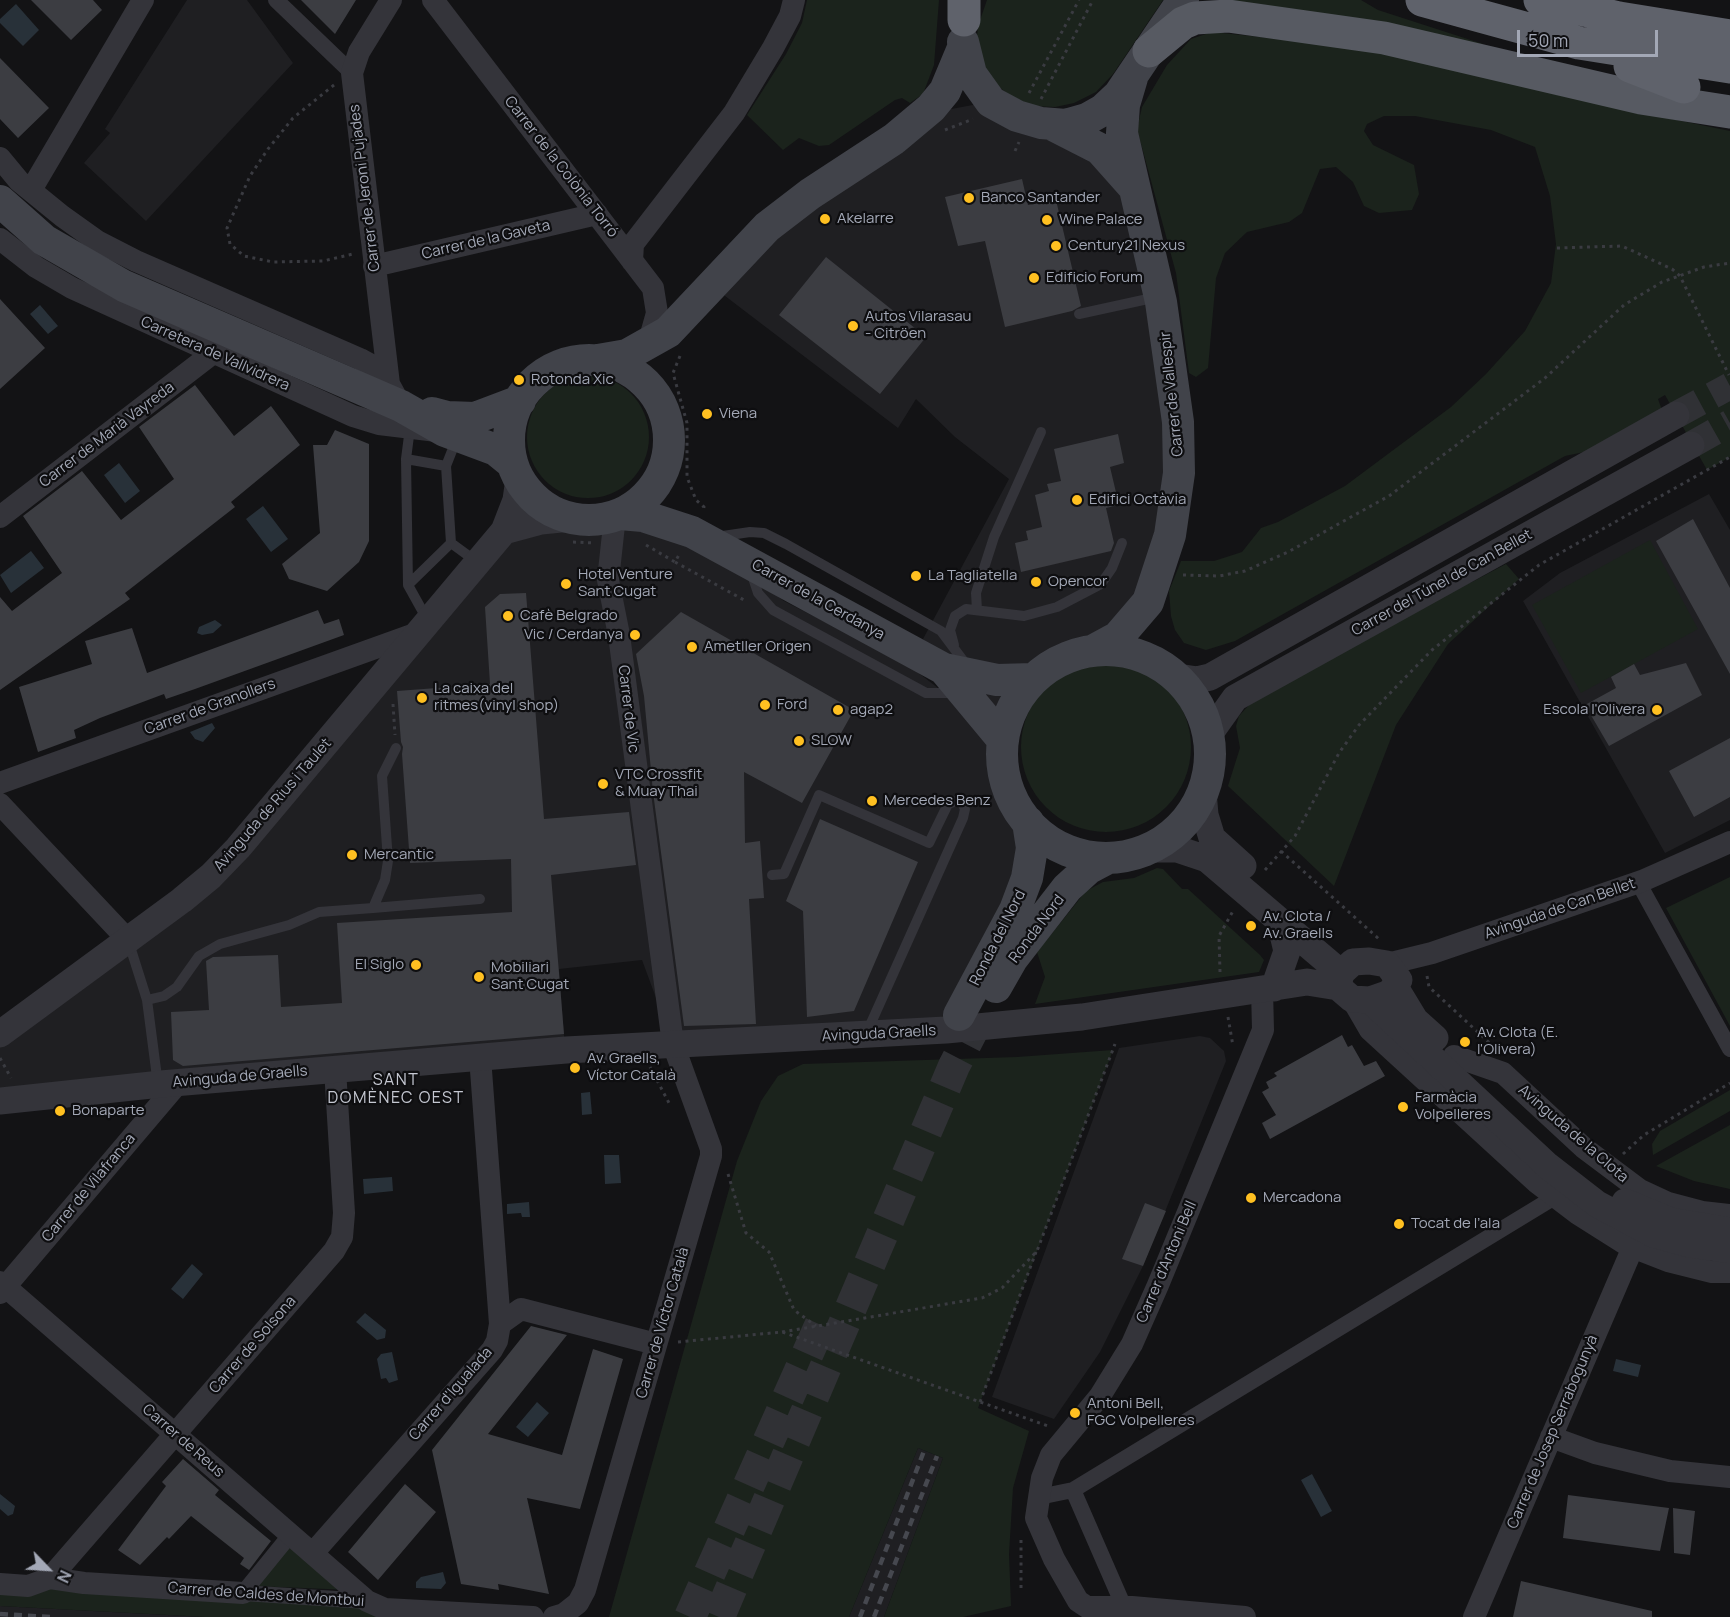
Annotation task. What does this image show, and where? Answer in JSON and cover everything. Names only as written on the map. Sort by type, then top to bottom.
[{"type":"highway","points":[[1422,0],[1579,44],[1684,87],[1730,98]]},
{"type":"highway","points":[[1540,0],[1630,20],[1730,36]]},
{"type":"highway","points":[[1149,51],[1183,23],[1211,15],[1228,16],[1384,38],[1641,98],[1730,112]]},
{"type":"highway","points":[[1579,44],[1730,68]]},
{"type":"main road","points":[[661,407],[657,368],[667,343],[767,227],[810,194],[894,139],[957,106],[1015,117],[1077,122],[1103,110],[1132,78],[1183,0]]},
{"type":"main road","points":[[965,17],[971,74],[982,92],[1015,117]]},
{"type":"main road","points":[[894,139],[931,108],[945,91],[965,17]]},
{"type":"main road","name":"Carrer de Vallespir","points":[[1094,650],[1118,637],[1148,602],[1170,535],[1179,473],[1176,410],[1160,296],[1132,185],[1122,133],[1124,105],[1132,78]]},
{"type":"main road","name":"Carrer de Vallespir","points":[[1015,117],[1100,149],[1132,185]]},
{"type":"main road","name":"Carretera de Vallvidrera","points":[[0,201],[44,240],[124,286],[400,406],[452,433],[496,450],[516,471]]},
{"type":"main road","points":[[598,360],[634,375],[644,383],[661,407],[666,419],[669,443],[665,466],[648,493],[617,515],[597,520],[571,518],[543,505],[516,471],[509,433],[520,400],[539,378],[553,369],[572,362],[627,355],[667,343]]},
{"type":"main road","name":"Carretera de Vallvidrera","points":[[400,406],[463,419],[486,415],[520,400]]},
{"type":"main road","name":"Carrer de la Cerdanya","points":[[665,466],[665,492],[700,536]]},
{"type":"main road","name":"Carrer de la Cerdanya","points":[[617,515],[643,516],[700,536],[960,672],[997,680],[1034,679]]},
{"type":"main road","name":"Carrer de Vallespir","points":[[1148,602],[1152,629],[1171,672]]},
{"type":"main road","points":[[1094,650],[1132,653],[1171,672],[1197,704],[1208,736],[1209,770],[1203,792],[1182,826],[1149,849],[1106,859],[1064,849],[1045,838],[1028,822],[1006,784],[1003,740],[1014,706],[1034,679],[1057,662],[1094,650]]},
{"type":"main road","name":"Carrer de la Cerdanya","points":[[960,672],[1003,740]]},
{"type":"main road","name":"Ronda del Nord","points":[[970,1013],[1027,878],[1032,848],[1028,822]]},
{"type":"main road","name":"Ronda Nord","points":[[970,1013],[1045,916],[1078,878],[1106,859]]},
{"type":"street","points":[[31,190],[143,0]]},
{"type":"street","points":[[276,0],[352,74]]},
{"type":"street","name":"Carrer de Jeroni Pujades","points":[[391,0],[359,52],[352,74],[373,258],[400,406]]},
{"type":"street","name":"Carrer de la Colònia Torró","points":[[433,0],[653,288],[657,303],[656,324],[667,343]]},
{"type":"street","points":[[632,261],[633,244],[734,113],[773,48],[790,16],[795,0]]},
{"type":"street","name":"Carretera de Vallvidrera","points":[[0,158],[31,190],[62,216],[105,245],[146,266],[371,365],[400,406],[379,424],[353,416],[72,288],[36,267],[0,238]]},
{"type":"street","name":"Carrer de la Gaveta","points":[[373,258],[597,214]]},
{"type":"street","name":"Carrer de Marià Vayreda","points":[[0,517],[213,353]]},
{"type":"street","name":"Carrer del Túnel de Can Bellet","points":[[1171,672],[1197,680],[1210,677],[1676,415]]},
{"type":"street","name":"Carrer del Túnel de Can Bellet","points":[[1208,736],[1235,698],[1690,445]]},
{"type":"street","name":"Avinguda de Rius i Taulet","points":[[0,1034],[129,940],[211,876],[238,848],[504,531],[516,500],[516,471]]},
{"type":"street","name":"Carrer de Vic","points":[[617,515],[608,580],[619,635],[673,1044]]},
{"type":"street","points":[[504,531],[541,521],[571,518]]},
{"type":"street","name":"Carrer de Granollers","points":[[0,783],[424,627]]},
{"type":"street","points":[[1203,792],[1205,815],[1212,838],[1351,984],[1390,993],[1391,976]]},
{"type":"street","points":[[0,804],[129,940]]},
{"type":"street","name":"Avinguda de Can Bellet","points":[[1391,976],[1414,958],[1638,882],[1730,842]]},
{"type":"street","points":[[1149,849],[1177,849],[1207,859],[1351,984],[1548,1166],[1565,1192],[1594,1226],[1633,1247],[1668,1261],[1712,1272],[1730,1272]]},
{"type":"street","points":[[1638,882],[1730,1049]]},
{"type":"street","points":[[1268,988],[1287,951],[1281,922]]},
{"type":"street","name":"Avinguda Graells","points":[[480,1057],[673,1044],[866,1036],[1082,1017],[1307,982],[1351,984],[1369,961],[1391,976]]},
{"type":"street","name":"Avinguda de la Clota","points":[[1391,976],[1415,1020],[1614,1198],[1671,1221],[1730,1231]]},
{"type":"street","name":"Carrer d'Antoni Bell","points":[[1032,1515],[1051,1455],[1100,1396],[1132,1344],[1263,1030],[1268,988]]},
{"type":"street","name":"Carrer de Víctor Català","points":[[554,1617],[564,1614],[578,1603],[585,1590],[711,1156],[711,1149],[673,1044]]},
{"type":"street","name":"Avinguda de la Clota","points":[[1454,1056],[1503,1073],[1576,1141],[1640,1190],[1668,1203],[1730,1215]]},
{"type":"street","name":"Avinguda de Graells","points":[[0,1101],[170,1083],[480,1057]]},
{"type":"street","name":"Carrer d'Igualada","points":[[313,1553],[492,1350],[500,1324],[480,1057]]},
{"type":"street","name":"Carrer de Solsona","points":[[50,1578],[334,1251],[342,1237],[344,1213],[335,1069]]},
{"type":"street","name":"Carrer de Vilafranca","points":[[2,1287],[170,1083]]},
{"type":"street","points":[[1565,1192],[1597,1204],[1653,1234],[1689,1244],[1730,1250]]},
{"type":"street","points":[[1245,1617],[1124,1607],[1087,1607],[1078,1601],[1032,1515],[1565,1192]]},
{"type":"street","name":"Carrer de Josep Serrabogunyà","points":[[1474,1617],[1633,1247]]},
{"type":"street","name":"Carrer de Reus","points":[[2,1287],[367,1601]]},
{"type":"street","points":[[500,1324],[521,1309],[657,1344]]},
{"type":"street","points":[[1551,1437],[1595,1453],[1670,1472],[1730,1477]]},
{"type":"street","points":[[1073,1490],[1124,1607]]},
{"type":"street","points":[[243,1593],[291,1534]]},
{"type":"street","name":"Carrer de Caldes de Montbui","points":[[0,1584],[28,1586],[50,1578],[84,1583],[367,1601],[385,1609],[533,1617]]},
{"type":"lane","points":[[1079,314],[1160,296]]},
{"type":"lane","points":[[400,406],[406,459],[408,585],[424,627]]},
{"type":"lane","points":[[977,610],[976,593],[994,537],[1041,432]]},
{"type":"lane","points":[[408,585],[451,543],[446,466],[452,433]]},
{"type":"lane","points":[[406,459],[446,466]]},
{"type":"lane","points":[[700,536],[731,533],[764,534],[941,631],[960,672]]},
{"type":"lane","points":[[451,543],[477,562]]},
{"type":"lane","points":[[960,672],[950,630],[955,616],[966,609],[1024,616],[1072,600],[1101,584],[1112,568],[1122,543]]},
{"type":"lane","points":[[373,908],[386,880],[388,861],[381,776],[396,748]]},
{"type":"lane","points":[[772,875],[784,874],[819,795],[929,843],[948,804],[956,801],[962,803],[966,809],[866,1036]]},
{"type":"lane","points":[[147,1000],[164,996],[177,987],[199,956],[220,944],[289,924],[320,912],[480,899]]},
{"type":"lane","points":[[129,940],[147,1000],[157,1077],[170,1083]]},
{"type":"path","points":[[1015,151],[1015,117],[1079,0]]},
{"type":"path","points":[[1015,117],[1093,0]]},
{"type":"path","points":[[352,74],[322,92],[281,133],[250,176],[227,228],[230,244],[244,256],[273,262],[373,258]]},
{"type":"path","points":[[941,132],[960,123],[1015,117]]},
{"type":"path","points":[[1557,248],[1622,246],[1672,269],[1680,276],[1729,375]]},
{"type":"path","points":[[1177,574],[1219,576],[1245,571],[1288,552],[1389,496],[1545,378],[1624,305],[1662,282],[1704,267],[1730,263]]},
{"type":"path","points":[[667,343],[677,359],[673,373],[687,423],[687,477],[696,500],[704,507],[700,536]]},
{"type":"path","points":[[1503,1055],[1429,987],[1426,972],[1414,958],[1381,941],[1281,851],[1306,820],[1339,753],[1359,725],[1432,650],[1519,579],[1730,457]]},
{"type":"path","points":[[393,704],[396,748]]},
{"type":"path","points":[[1234,1052],[1218,961],[1219,936],[1237,906]]},
{"type":"path","points":[[980,1402],[1115,1044]]},
{"type":"path","points":[[646,1065],[650,1066],[669,1103]]},
{"type":"path","points":[[1627,1160],[1621,1155],[1644,1135],[1730,1083]]},
{"type":"path","points":[[728,1172],[746,1233],[768,1252],[794,1310],[816,1326]]},
{"type":"path","points":[[657,1344],[782,1332],[982,1298],[1002,1288],[1037,1251]]},
{"type":"path","points":[[782,1332],[1055,1429]]},
{"type":"path","points":[[1021,1588],[1032,1515]]},
{"type":"shaded area","points":[[187,0],[247,0],[293,63],[146,221],[84,163],[110,133],[105,129]]},
{"type":"shaded area","points":[[807,0],[939,0],[934,65],[923,94],[910,103],[902,98],[895,100],[829,145],[819,146],[799,138],[783,150],[747,115],[786,54],[802,23]]},
{"type":"shaded area","points":[[987,0],[1163,0],[1113,74],[1096,92],[1074,103],[1055,107],[1032,106],[1011,96],[996,85],[984,68],[976,48],[978,26]]},
{"type":"shaded area","points":[[1216,0],[1361,0],[1378,10],[1483,44],[1481,49]]},
{"type":"shaded area","points":[[16,4],[39,30],[23,46],[0,23],[0,19]]},
{"type":"shaded area","points":[[1212,32],[1407,52],[1619,108],[1730,131],[1730,457],[1707,470],[1665,395],[1658,399],[1662,410],[1589,451],[1565,456],[1235,641],[1206,650],[1184,643],[1175,630],[1171,616],[1169,591],[1181,561],[1214,561],[1242,552],[1261,528],[1278,522],[1345,486],[1451,407],[1486,374],[1525,331],[1551,283],[1556,244],[1550,196],[1535,147],[1491,130],[1415,116],[1384,116],[1367,124],[1364,131],[1373,145],[1414,165],[1419,194],[1412,210],[1379,213],[1364,206],[1353,182],[1336,167],[1320,169],[1302,213],[1289,222],[1247,232],[1225,253],[1216,278],[1208,368],[1196,377],[1189,373],[1176,273],[1137,129],[1142,107],[1167,65],[1191,39]]},
{"type":"shaded area","points":[[978,104],[1053,135],[1117,180],[1151,295],[1170,506],[1146,579],[1094,650],[1057,662],[1034,679],[1003,740],[1007,784],[1028,822],[1032,848],[946,1030],[673,1044],[642,960],[559,969],[565,1049],[0,1101],[0,1032],[211,876],[504,531],[555,519],[625,513],[692,532],[784,601],[907,664],[1001,737],[923,639],[1009,479],[955,437],[916,399],[898,428],[712,286],[946,110]]},
{"type":"shaded area","points":[[40,305],[58,326],[48,334],[30,314]]},
{"type":"shaded area","points":[[588,376],[611,381],[622,386],[631,394],[639,403],[644,414],[649,437],[644,460],[639,471],[631,480],[622,488],[611,493],[588,498],[565,493],[554,488],[545,480],[537,471],[532,460],[527,437],[532,414],[537,403],[545,394],[554,386],[565,381]]},
{"type":"shaded area","points":[[119,463],[140,491],[125,503],[104,475]]},
{"type":"shaded area","name":"Escola l'Olivera","points":[[1709,494],[1730,530],[1730,820],[1665,853],[1523,601],[1560,573]]},
{"type":"shaded area","points":[[263,506],[288,539],[271,552],[246,519]]},
{"type":"shaded area","points":[[1650,540],[1698,629],[1581,693],[1532,605]]},
{"type":"shaded area","points":[[31,551],[44,568],[11,593],[0,575]]},
{"type":"shaded area","points":[[1506,564],[1519,579],[1448,644],[1396,725],[1334,886],[1228,786],[1240,748],[1236,726],[1239,716],[1249,705],[1436,594],[1472,582]]},
{"type":"shaded area","points":[[215,620],[222,625],[213,633],[202,635],[197,633],[199,627]]},
{"type":"shaded area","points":[[1106,662],[1139,668],[1166,687],[1185,714],[1191,747],[1185,780],[1166,807],[1139,826],[1106,832],[1073,826],[1046,807],[1027,780],[1021,747],[1027,714],[1046,687],[1073,668]]},
{"type":"shaded area","points":[[212,723],[215,728],[203,742],[195,739],[190,732]]},
{"type":"shaded area","points":[[1157,868],[1163,869],[1182,889],[1188,889],[1260,955],[1264,960],[1259,972],[1035,1004],[1045,977],[1037,952],[1086,891],[1103,882],[1134,878]]},
{"type":"shaded area","points":[[1730,877],[1730,1026],[1666,908]]},
{"type":"shaded area","points":[[1200,1036],[1210,1038],[1224,1051],[1226,1061],[1143,1266],[1100,1352],[1054,1419],[992,1397],[1119,1048]]},
{"type":"shaded area","points":[[1113,1050],[978,1408],[1029,1431],[1013,1488],[1009,1554],[1011,1606],[963,1617],[884,1617],[943,1458],[918,1448],[849,1617],[609,1617],[737,1161],[761,1101],[778,1076],[803,1064],[1017,1057]]},
{"type":"shaded area","points":[[1730,1090],[1730,1111],[1653,1155],[1652,1144],[1660,1131]]},
{"type":"shaded area","points":[[590,1092],[592,1114],[582,1115],[581,1093]]},
{"type":"shaded area","points":[[1730,1125],[1730,1189],[1694,1181],[1656,1166]]},
{"type":"shaded area","points":[[604,1155],[619,1155],[621,1183],[605,1184]]},
{"type":"shaded area","points":[[392,1177],[393,1191],[364,1194],[363,1179]]},
{"type":"shaded area","points":[[529,1202],[530,1217],[522,1217],[521,1213],[507,1214],[507,1204]]},
{"type":"shaded area","points":[[192,1264],[203,1274],[183,1299],[171,1289]]},
{"type":"shaded area","points":[[365,1313],[386,1330],[385,1338],[377,1340],[356,1322]]},
{"type":"shaded area","points":[[392,1352],[398,1380],[389,1383],[386,1378],[381,1379],[377,1359],[381,1354]]},
{"type":"shaded area","points":[[1616,1359],[1641,1365],[1638,1377],[1613,1371]]},
{"type":"shaded area","points":[[537,1402],[549,1413],[528,1437],[516,1427]]},
{"type":"shaded area","points":[[918,1448],[943,1458],[884,1617],[849,1617]]},
{"type":"shaded area","points":[[1312,1474],[1332,1511],[1321,1517],[1301,1480]]},
{"type":"shaded area","points":[[0,1494],[15,1506],[13,1514],[8,1516],[0,1509]]},
{"type":"shaded area","points":[[293,1542],[351,1590],[254,1586]]},
{"type":"shaded area","points":[[443,1572],[446,1583],[441,1589],[416,1588],[416,1582],[421,1577]]},
{"type":"shaded area","points":[[61,1584],[367,1608],[402,1617],[205,1617],[0,1606],[0,1591]]},
{"type":"shaded area","points":[[0,1606],[205,1617],[0,1617]]},
{"type":"building","points":[[31,0],[93,0],[102,10],[71,40]]},
{"type":"building","points":[[301,0],[356,0],[335,34]]},
{"type":"building","points":[[0,58],[49,108],[18,138],[0,119]]},
{"type":"building","name":"Edificio Forum","points":[[1022,179],[1028,205],[1056,200],[1081,306],[1072,311],[1005,327],[985,241],[958,246],[945,197]]},
{"type":"building","name":"Autos Vilarasau - Citröen","points":[[826,257],[926,337],[880,394],[779,315]]},
{"type":"building","points":[[0,299],[45,348],[0,389]]},
{"type":"building","points":[[195,385],[234,436],[271,406],[300,445],[231,502],[235,507],[125,593],[130,599],[0,690],[0,597],[12,611],[62,573],[23,516],[82,471],[121,520],[174,479],[139,427]]},
{"type":"building","points":[[335,430],[369,444],[369,541],[359,562],[327,591],[289,579],[282,564],[320,533],[313,445],[327,445]]},
{"type":"building","name":"Edifici Octàvia","points":[[1118,434],[1124,463],[1110,467],[1119,505],[1106,508],[1114,543],[1111,551],[1021,572],[1015,543],[1028,540],[1026,531],[1042,527],[1035,495],[1049,491],[1047,484],[1061,481],[1054,449]]},
{"type":"building","points":[[1693,519],[1730,588],[1730,674],[1656,541]]},
{"type":"building","points":[[526,593],[544,819],[629,812],[636,865],[551,875],[564,1034],[183,1066],[173,1060],[171,1012],[209,1010],[206,961],[213,957],[278,955],[281,1007],[342,1003],[337,923],[512,912],[511,859],[410,863],[397,691],[490,684],[485,607],[500,594]]},
{"type":"building","points":[[318,610],[324,624],[339,619],[344,635],[166,699],[164,694],[100,718],[74,730],[76,738],[38,752],[19,687],[92,664],[85,641],[132,628],[147,673]]},
{"type":"building","points":[[681,612],[854,710],[802,803],[744,772],[745,843],[760,841],[764,898],[749,899],[756,1024],[684,1026],[653,792],[644,696],[636,654]]},
{"type":"building","name":"Escola l'Olivera","points":[[1686,663],[1702,695],[1609,746],[1585,705],[1616,688],[1611,677],[1634,664],[1640,675]]},
{"type":"building","points":[[1730,738],[1730,797],[1694,817],[1669,771]]},
{"type":"building","points":[[820,819],[918,862],[854,1011],[807,1017],[803,911],[786,901]]},
{"type":"building","points":[[1342,1035],[1348,1047],[1352,1045],[1364,1066],[1376,1061],[1385,1076],[1270,1139],[1262,1123],[1276,1115],[1262,1092],[1269,1088],[1266,1082],[1277,1076],[1274,1073]]},
{"type":"building","points":[[1145,1203],[1166,1211],[1143,1266],[1122,1259]]},
{"type":"building","points":[[531,1326],[567,1335],[488,1434],[562,1455],[593,1349],[623,1359],[580,1509],[527,1498],[549,1594],[498,1584],[499,1590],[461,1584],[432,1450]]},
{"type":"building","points":[[183,1459],[219,1490],[215,1495],[271,1541],[249,1570],[240,1564],[244,1558],[191,1516],[140,1565],[118,1550],[166,1486],[162,1482]]},
{"type":"building","points":[[405,1484],[436,1512],[378,1580],[348,1552]]},
{"type":"building","points":[[1568,1495],[1669,1508],[1660,1551],[1563,1538]]},
{"type":"building","points":[[1673,1508],[1695,1511],[1690,1555],[1674,1553]]},
{"type":"building","points":[[1521,1581],[1652,1611],[1652,1617],[1513,1617]]},
{"type":"tunnel","points":[[1676,415],[1730,386]]},
{"type":"tunnel","points":[[1691,445],[1730,423]]},
{"type":"tunnel","points":[[719,1617],[954,1066],[982,1012]]},
{"type":"tunnel","points":[[690,1617],[824,1317]]},
{"type":"railway","points":[[860,1617],[924,1451]]},
{"type":"railway","points":[[874,1617],[937,1456]]},
{"type":"railway","points":[[0,1614],[50,1617]]},
{"type":"place","name":"Banco Santander","points":[[969,198]]},
{"type":"place","name":"Akelarre","points":[[825,219]]},
{"type":"place","name":"Wine Palace","points":[[1047,220]]},
{"type":"place","name":"Century21 Nexus","points":[[1056,246]]},
{"type":"place","name":"Edificio Forum","points":[[1034,278]]},
{"type":"place","name":"Autos Vilarasau - Citröen","points":[[853,326]]},
{"type":"place","name":"Rotonda Xic","points":[[519,380]]},
{"type":"place","name":"Viena","points":[[707,414]]},
{"type":"place","name":"Edifici Octàvia","points":[[1077,500]]},
{"type":"place","name":"La Tagliatella","points":[[916,576]]},
{"type":"place","name":"Opencor","points":[[1036,582]]},
{"type":"place","name":"Hotel Venture Sant Cugat","points":[[566,584]]},
{"type":"place","name":"Cafè Belgrado","points":[[508,616]]},
{"type":"place","name":"Vic / Cerdanya","points":[[635,635]]},
{"type":"place","name":"Ametller Origen","points":[[692,647]]},
{"type":"place","name":"La caixa del ritmes(vinyl shop)","points":[[422,698]]},
{"type":"place","name":"Ford","points":[[765,705]]},
{"type":"place","name":"agap2","points":[[838,710]]},
{"type":"place","name":"Escola l'Olivera","points":[[1657,710]]},
{"type":"place","name":"SLOW","points":[[799,741]]},
{"type":"place","name":"VTC Crossfit & Muay Thai","points":[[603,784]]},
{"type":"place","name":"Mercedes Benz","points":[[872,801]]},
{"type":"place","name":"Mercantic","points":[[352,855]]},
{"type":"place","name":"Av. Clota / Av. Graells","points":[[1251,926]]},
{"type":"place","name":"El Siglo","points":[[416,965]]},
{"type":"place","name":"Mobiliari Sant Cugat","points":[[479,977]]},
{"type":"place","name":"Av. Clota (E. l'Olivera)","points":[[1465,1042]]},
{"type":"place","name":"Av. Graells, Víctor Català","points":[[575,1068]]},
{"type":"place","name":"Farmàcia Volpelleres","points":[[1403,1107]]},
{"type":"place","name":"Bonaparte","points":[[60,1111]]},
{"type":"place","name":"Mercadona","points":[[1251,1198]]},
{"type":"place","name":"Tocat de l’ala","points":[[1399,1224]]},
{"type":"place","name":"Antoni Bell, FGC Volpelleres","points":[[1075,1413]]},
{"type":"district","name":"SANT DOMÈNEC OEST","points":[[396,1090]]}]
